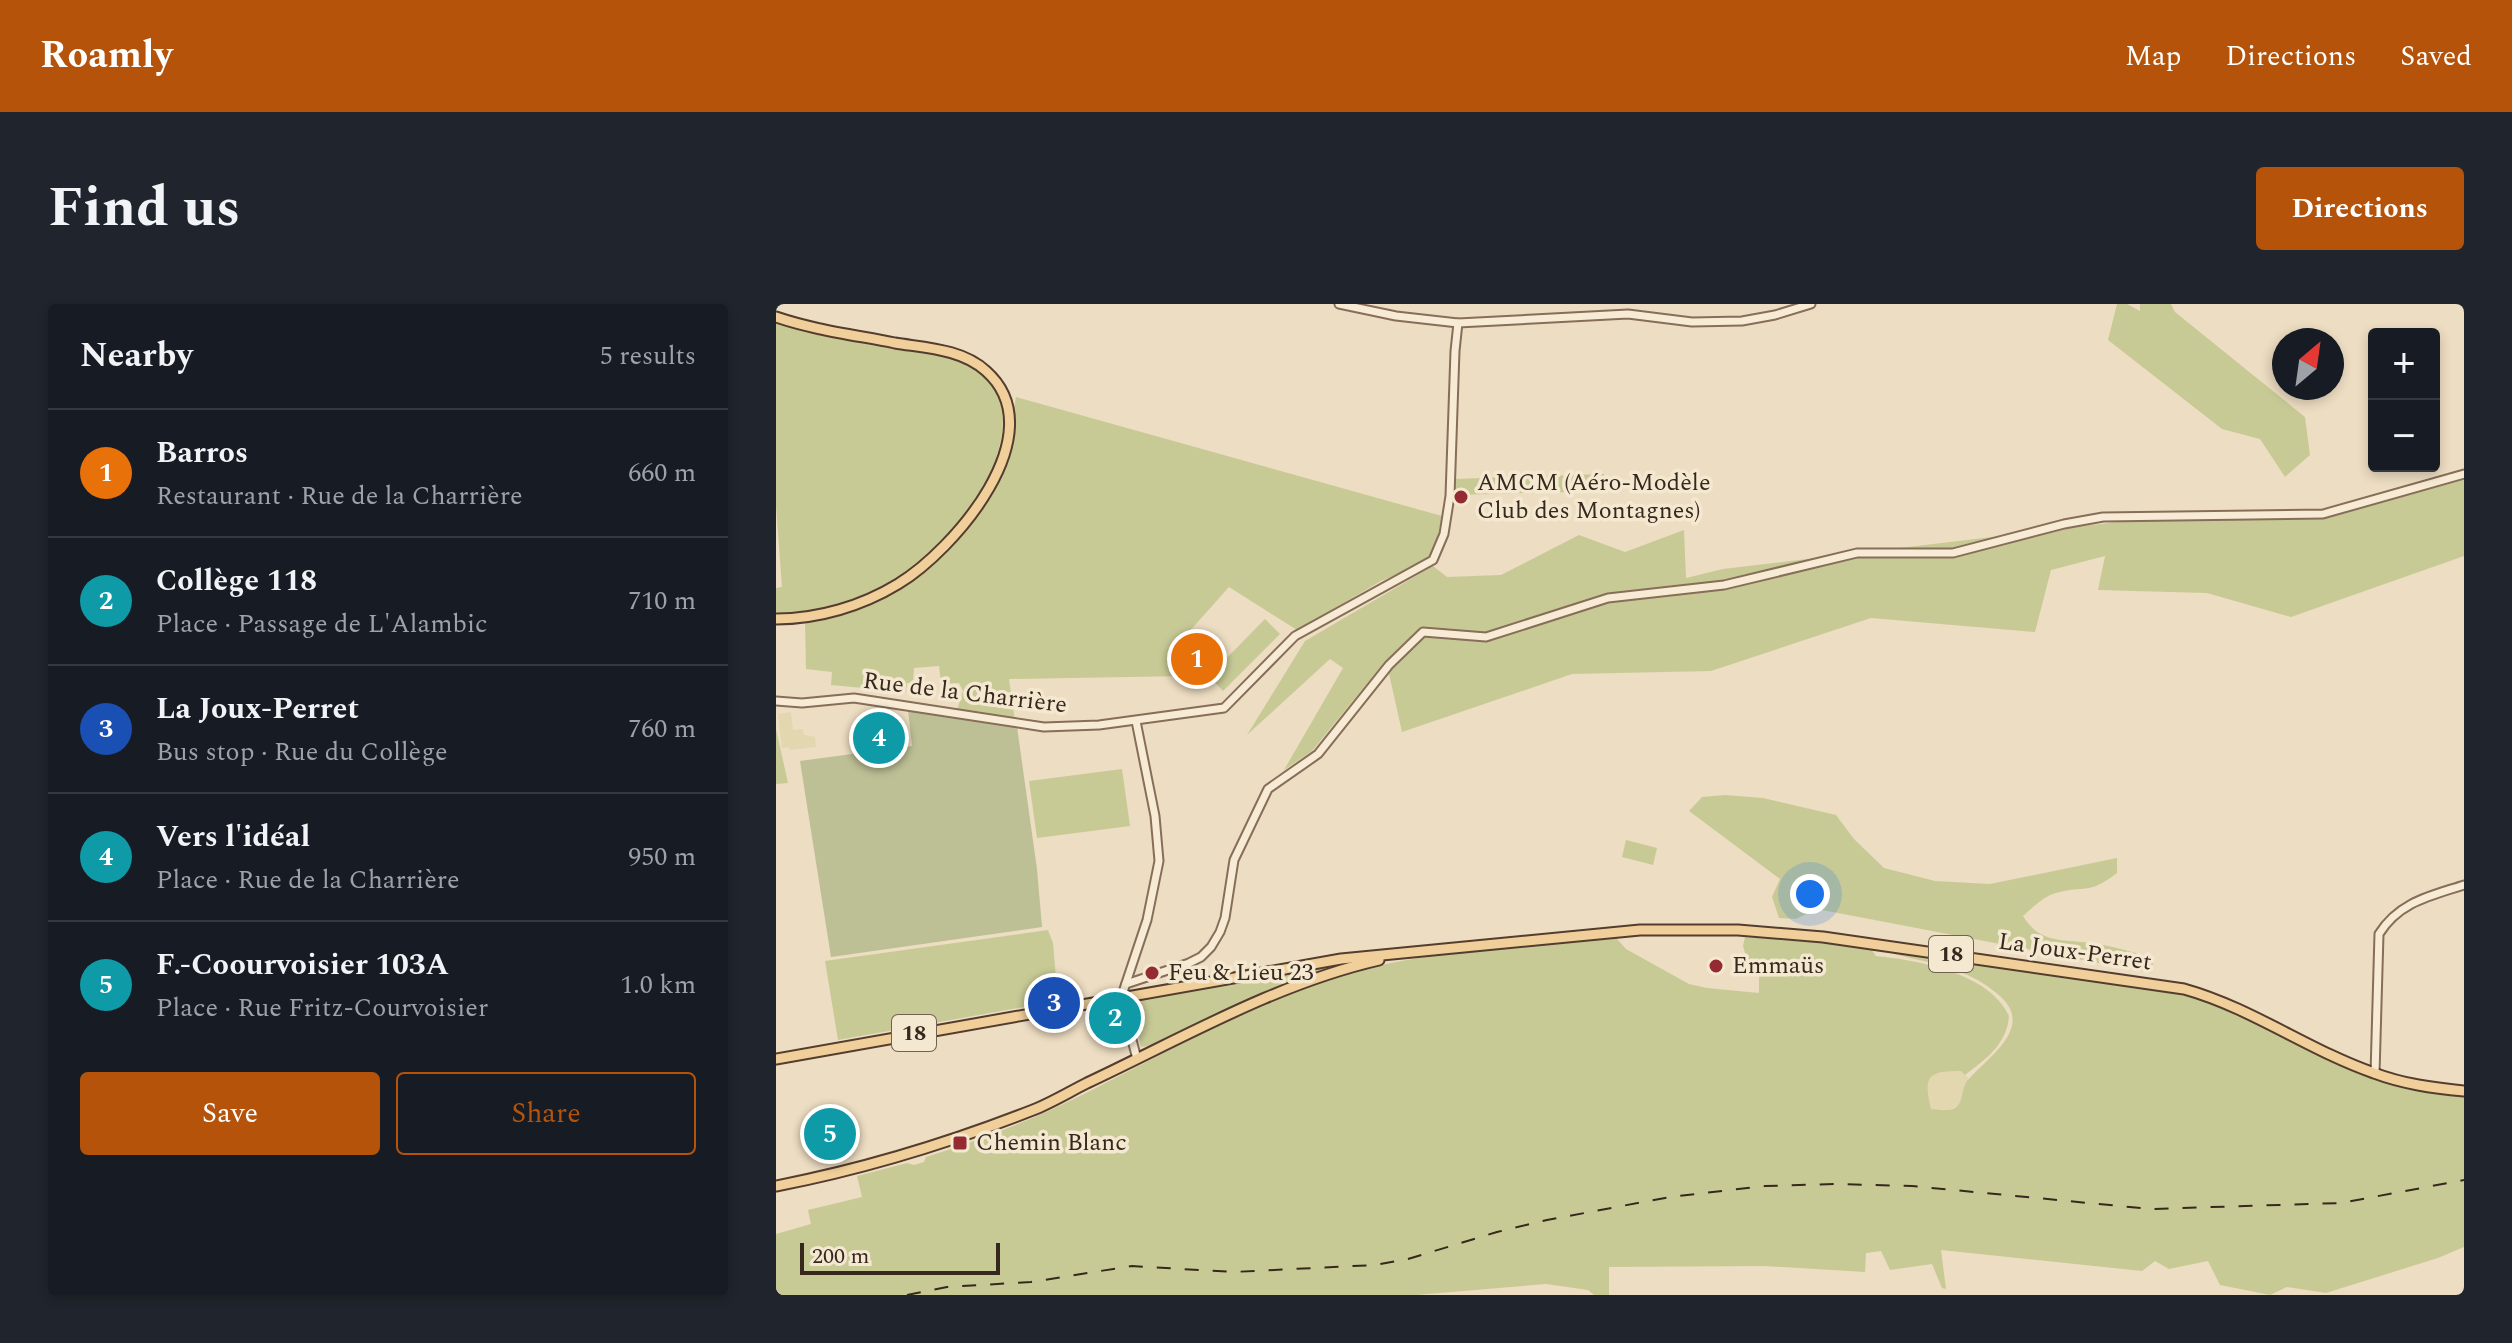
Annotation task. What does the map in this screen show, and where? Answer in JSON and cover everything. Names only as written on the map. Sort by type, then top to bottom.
[{"type":"main road","points":[[776,317],[962,356],[984,368],[998,385],[1006,402],[1009,426],[998,468],[974,512],[949,543],[924,566],[898,584],[854,605],[818,614],[776,619]]},
{"type":"main road","name":"La Joux-Perret","points":[[1121,998],[1341,959],[1607,932],[1679,929],[1778,932],[1878,943],[2184,989],[2237,1007],[2375,1074],[2418,1086],[2464,1091]]},
{"type":"main road","name":"La Joux-Perret","points":[[1137,1059],[1289,987],[1341,970],[1417,952]]},
{"type":"main road","name":"18","points":[[776,1059],[1121,998]]},
{"type":"main road","name":"18","points":[[776,1186],[868,1167],[959,1138],[1034,1110],[1137,1059]]},
{"type":"street","points":[[1339,304],[1396,316],[1458,323],[1628,314],[1692,322],[1742,321],[1811,304]]},
{"type":"street","name":"Rue de la Charrière","points":[[776,701],[802,703],[854,698],[1044,727],[1136,721],[1224,708],[1295,636],[1433,560],[1444,534],[1450,496],[1458,323]]},
{"type":"street","points":[[1126,984],[1189,963],[1211,947],[1225,918],[1234,860],[1268,789],[1318,754],[1389,665],[1423,632],[1486,637],[1608,598],[1724,585],[1857,553],[1953,553],[2103,517],[2323,514],[2464,474]]},
{"type":"street","points":[[1136,721],[1155,816],[1159,861],[1152,904],[1121,998],[1137,1059]]},
{"type":"street","points":[[2375,1074],[2379,934],[2388,919],[2404,907],[2464,885]]},
{"type":"shaded area","points":[[791,712],[793,730],[803,729],[804,735],[815,737],[816,747],[782,748],[778,714]]},
{"type":"shaded area","points":[[1962,1071],[1969,1079],[1962,1099],[1950,1110],[1930,1109],[1926,1083],[1931,1075]]},
{"type":"green space","points":[[2117,304],[2127,304],[2140,311],[2140,304],[2171,304],[2175,312],[2272,390],[2272,400],[2284,400],[2305,417],[2310,455],[2285,477],[2260,439],[2222,429],[2108,340]]},
{"type":"green space","points":[[776,322],[966,364],[991,383],[1000,399],[1003,418],[1001,439],[987,482],[965,518],[931,555],[896,581],[861,598],[819,609],[776,613],[776,588],[782,587],[776,506]]},
{"type":"green space","points":[[1016,397],[1442,516],[1437,541],[1429,557],[1420,565],[1381,581],[1297,630],[1229,587],[1171,652],[1184,667],[1185,676],[1009,679],[1015,721],[959,713],[957,710],[963,691],[959,683],[941,684],[939,666],[914,668],[913,683],[907,683],[906,692],[831,685],[832,672],[806,669],[805,621],[847,609],[908,581],[934,563],[974,520],[1004,470],[1010,452]]},
{"type":"green space","points":[[1604,474],[1604,491],[1455,495],[1454,479]]},
{"type":"green space","points":[[2464,480],[2464,556],[2291,617],[2207,593],[2098,590],[2105,556],[2051,570],[2035,632],[1871,618],[1711,671],[1572,674],[1402,732],[1386,660],[1312,751],[1284,770],[1343,668],[1330,659],[1247,735],[1305,641],[1433,566],[1447,577],[1501,575],[1579,535],[1625,552],[1684,530],[1686,578],[1723,569],[2142,519],[2322,517]]},
{"type":"green space","points":[[1265,619],[1280,634],[1223,691],[1209,676]]},
{"type":"green space","points":[[908,710],[1017,727],[1042,927],[831,957],[800,761],[912,746]]},
{"type":"green space","points":[[776,729],[788,783],[776,784]]},
{"type":"green space","points":[[1122,769],[1130,826],[1037,838],[1029,781]]},
{"type":"green space","points":[[1702,797],[1763,798],[1836,815],[1854,839],[1884,868],[1935,881],[1990,884],[2117,858],[2117,873],[2108,880],[2093,887],[2052,895],[2023,916],[2045,936],[2107,946],[2154,959],[2151,973],[1817,909],[1796,919],[1779,918],[1772,897],[1780,879],[1689,811]]},
{"type":"green space","points":[[1626,840],[1657,848],[1653,865],[1622,857]]},
{"type":"green space","points":[[1048,930],[1053,943],[1058,1001],[838,1040],[825,961]]},
{"type":"green space","points":[[1745,937],[1869,946],[1876,956],[1951,971],[1986,989],[2000,1001],[2009,1016],[2000,1043],[1965,1075],[1961,1071],[1935,1074],[1928,1082],[1931,1109],[1950,1110],[1958,1105],[1967,1081],[2004,1043],[2010,1032],[2013,1021],[2010,1009],[1992,989],[1973,977],[1885,950],[2175,993],[2231,1011],[2370,1076],[2430,1093],[2464,1097],[2464,1247],[2326,1293],[2287,1287],[2270,1295],[2220,1285],[2208,1261],[2169,1269],[2155,1261],[2142,1271],[1941,1250],[1946,1289],[1942,1288],[1932,1264],[1890,1270],[1881,1251],[1866,1253],[1865,1272],[1764,1266],[1609,1267],[1609,1295],[1594,1295],[1588,1290],[1546,1284],[1416,1295],[776,1295],[776,1234],[811,1224],[808,1210],[862,1197],[857,1176],[907,1163],[914,1165],[924,1162],[926,1157],[1022,1122],[1223,1023],[1313,985],[1387,964],[1463,951],[1617,939],[1626,949],[1689,984],[1759,993],[1759,967],[1749,967],[1743,946]]},
{"type":"green space","points":[[1343,964],[1294,979],[1153,1045],[1141,1047],[1130,1000]]},
{"type":"railway","points":[[907,1295],[947,1287],[1031,1282],[1132,1266],[1233,1272],[1375,1265],[1408,1259],[1547,1220],[1670,1197],[1765,1186],[1912,1186],[2151,1209],[2341,1203],[2464,1180]]},
{"type":"place","name":"AMCM (Aéro-Modèle Club des Montagnes)","points":[[1461,497]]},
{"type":"place","name":"Barros","points":[[1197,659]]},
{"type":"place","name":"Vers l'idéal","points":[[879,738]]},
{"type":"place","name":"Emmaüs","points":[[1716,966]]},
{"type":"place","name":"Feu & Lieu 23","points":[[1152,973]]},
{"type":"place","name":"La Joux-Perret","points":[[1054,1003]]},
{"type":"place","name":"Collège 118","points":[[1115,1018]]},
{"type":"place","name":"F.-Coourvoisier 103A","points":[[830,1134]]},
{"type":"place","name":"Chemin Blanc","points":[[960,1143]]}]
